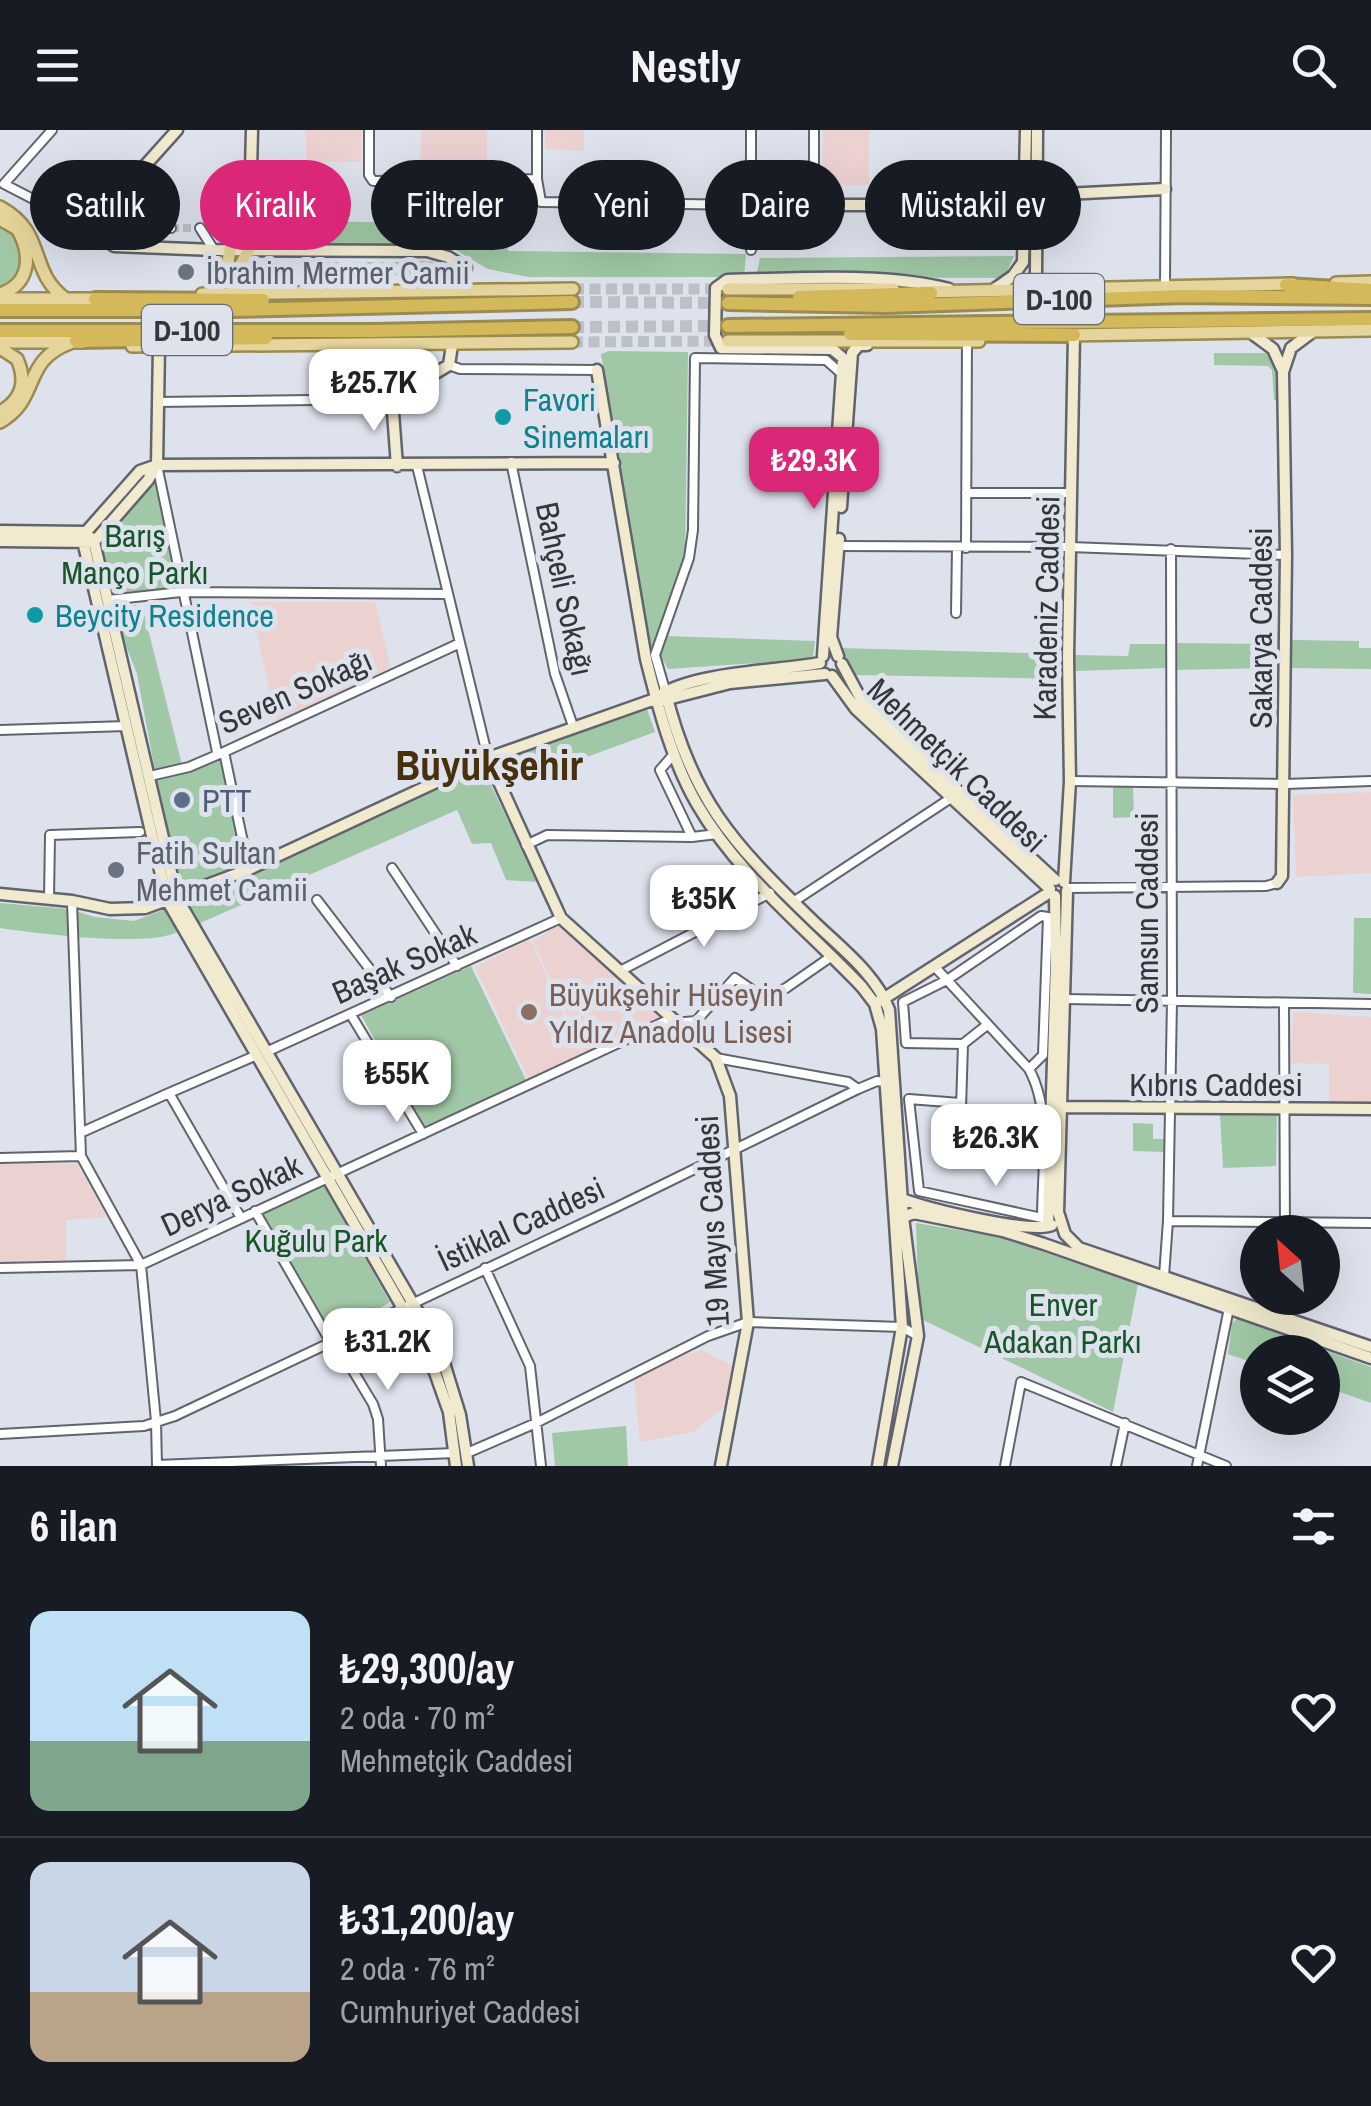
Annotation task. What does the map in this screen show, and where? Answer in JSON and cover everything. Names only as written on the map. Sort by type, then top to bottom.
[{"type":"highway","points":[[1286,285],[1371,286]]},
{"type":"highway","points":[[747,303],[775,297],[931,293]]},
{"type":"highway","points":[[95,300],[401,299],[450,304],[572,296]]},
{"type":"highway","name":"D-100","points":[[728,296],[747,303],[887,306],[1197,296],[1371,298]]},
{"type":"highway","name":"D-100","points":[[0,310],[450,304]]},
{"type":"highway","name":"D-100","points":[[728,326],[1370,327]]},
{"type":"highway","points":[[784,326],[815,333],[1074,334]]},
{"type":"highway","name":"D-100","points":[[0,331],[572,334]]},
{"type":"highway","points":[[76,341],[272,338],[374,331]]},
{"type":"main road","points":[[151,160],[177,130]]},
{"type":"main road","points":[[251,160],[252,130]]},
{"type":"main road","points":[[1026,130],[1026,160]]},
{"type":"main road","points":[[1038,130],[1038,160]]},
{"type":"main road","points":[[1081,193],[1165,189]]},
{"type":"main road","points":[[0,206],[25,225],[49,284],[66,299]]},
{"type":"main road","points":[[0,219],[18,228],[27,258],[22,280],[0,297]]},
{"type":"main road","points":[[211,294],[226,274],[230,250]]},
{"type":"main road","points":[[238,293],[235,274],[249,250],[427,251],[466,268]]},
{"type":"main road","points":[[989,292],[1013,276],[1023,262],[1023,250]]},
{"type":"main road","points":[[1037,250],[1036,278],[1054,289]]},
{"type":"main road","points":[[842,370],[840,353],[832,349],[721,348],[715,335],[718,285],[726,280],[884,280],[962,293]]},
{"type":"main road","points":[[728,296],[888,288],[962,293],[1286,285]]},
{"type":"main road","points":[[0,297],[95,300],[238,293],[572,296]]},
{"type":"main road","points":[[728,341],[967,341],[1074,334],[1370,327]]},
{"type":"main road","points":[[1284,372],[1292,348],[1315,330]]},
{"type":"main road","points":[[1249,332],[1273,348],[1284,372]]},
{"type":"main road","points":[[0,345],[76,341],[158,347],[452,345],[572,334]]},
{"type":"main road","name":"Karadeniz Caddesi","points":[[1050,1247],[1042,1237],[1047,1227],[1058,888],[1070,781],[1074,334]]},
{"type":"main road","points":[[0,422],[23,403],[44,357],[76,341]]},
{"type":"main road","name":"Mehmetçik Caddesi","points":[[882,342],[859,345],[852,353],[825,667],[856,709],[950,798],[1058,888]]},
{"type":"main road","points":[[0,345],[17,358],[23,378],[14,401],[0,412]]},
{"type":"main road","points":[[397,466],[392,399],[449,365],[452,345]]},
{"type":"main road","points":[[157,465],[158,347]]},
{"type":"main road","points":[[598,370],[635,608],[691,769],[708,806],[732,838],[872,980],[880,1001],[902,1327],[878,1466]]},
{"type":"main road","name":"Mehmetçik Caddesi","points":[[842,370],[831,637],[840,660],[863,704],[1058,888]]},
{"type":"main road","name":"Sakarya Caddesi","points":[[1277,883],[1282,876],[1285,784],[1284,372]]},
{"type":"main road","points":[[456,1466],[461,1453],[460,1415],[440,1350],[407,1306],[172,899],[88,538],[140,470],[157,465],[614,463]]},
{"type":"main road","points":[[0,531],[88,538]]},
{"type":"main road","points":[[0,542],[88,538]]},
{"type":"main road","points":[[0,894],[128,910],[172,899],[246,871],[488,758],[572,726],[663,696],[825,667],[839,672],[840,660],[832,654],[825,667]]},
{"type":"main road","points":[[663,696],[675,752],[690,792],[717,834],[770,893],[889,1010],[903,1217],[918,1336],[892,1466]]},
{"type":"main road","points":[[132,726],[150,776],[172,899]]},
{"type":"main road","points":[[488,758],[561,918],[716,1058]]},
{"type":"main road","points":[[880,1001],[1058,888]]},
{"type":"main road","name":"Karadeniz Caddesi","points":[[1058,888],[1065,999],[1058,1212],[1063,1231]]},
{"type":"main road","name":"19 Mayıs Caddesi","points":[[716,1058],[730,1096],[748,1322],[721,1466]]},
{"type":"main road","name":"Kıbrıs Caddesi","points":[[1062,1108],[1371,1109]]},
{"type":"main road","points":[[902,1199],[1009,1224],[1063,1231],[1079,1248],[1371,1347]]},
{"type":"main road","points":[[903,1217],[914,1213],[1003,1232],[1371,1358]]},
{"type":"main road","points":[[1050,1247],[1063,1243],[1063,1231]]},
{"type":"main road","points":[[461,1453],[468,1466]]},
{"type":"street","points":[[30,198],[4,184],[52,130]]},
{"type":"street","points":[[369,130],[371,179]]},
{"type":"street","points":[[536,160],[537,130]]},
{"type":"street","points":[[751,130],[751,160]]},
{"type":"street","points":[[814,130],[814,160]]},
{"type":"street","points":[[1165,286],[1166,130]]},
{"type":"street","points":[[538,188],[541,202],[705,204]]},
{"type":"street","points":[[956,613],[966,494],[967,341]]},
{"type":"street","points":[[663,696],[655,655],[689,558],[693,530],[694,358],[826,360],[842,370]]},
{"type":"street","points":[[449,365],[460,370],[598,370]]},
{"type":"street","points":[[157,402],[392,399]]},
{"type":"street","name":"Bahçeli Sokağı","points":[[512,462],[555,674],[572,726]]},
{"type":"street","points":[[157,465],[182,592],[247,861],[246,871]]},
{"type":"street","points":[[416,466],[488,758]]},
{"type":"street","points":[[966,494],[1072,493]]},
{"type":"street","points":[[835,546],[1171,549],[1286,555]]},
{"type":"street","name":"Samsun Caddesi","points":[[1164,1276],[1172,1001],[1171,549]]},
{"type":"street","points":[[102,601],[182,592],[447,594]]},
{"type":"street","name":"Seven Sokağı","points":[[150,776],[221,752],[458,644]]},
{"type":"street","points":[[0,730],[132,726]]},
{"type":"street","points":[[675,752],[660,770],[692,837]]},
{"type":"street","points":[[1070,781],[1371,781]]},
{"type":"street","points":[[793,902],[950,798]]},
{"type":"street","points":[[49,899],[50,836],[140,832]]},
{"type":"street","points":[[526,844],[546,835],[717,834]]},
{"type":"street","points":[[392,868],[457,966]]},
{"type":"street","points":[[1058,888],[1277,883]]},
{"type":"street","points":[[620,971],[770,893]]},
{"type":"street","points":[[317,900],[391,997]]},
{"type":"street","points":[[72,902],[81,1156],[141,1265],[157,1465],[381,1461],[461,1453],[536,1423],[708,1336],[748,1322],[902,1327],[918,1336]]},
{"type":"street","points":[[987,1025],[962,1044],[906,1042],[903,1002],[947,980],[1042,916],[1048,917],[1043,1055],[1029,1069]]},
{"type":"street","name":"Başak Sokak","points":[[80,1133],[561,918]]},
{"type":"street","name":"Derya Sokak","points":[[141,1265],[672,1021],[696,1021],[735,978],[764,998],[786,988],[832,956]]},
{"type":"street","points":[[935,968],[1029,1069],[1038,1086],[1042,1110],[1042,1218],[919,1191],[909,1099],[1042,1110]]},
{"type":"street","points":[[1065,999],[1371,1004]]},
{"type":"street","points":[[1284,1004],[1285,1215]]},
{"type":"street","points":[[351,1015],[423,1134]]},
{"type":"street","points":[[962,1044],[960,1141],[1042,1144]]},
{"type":"street","points":[[716,1058],[848,1082],[858,1089]]},
{"type":"street","name":"İstiklal Caddesi","points":[[0,1434],[103,1430],[156,1421],[407,1306],[858,1089],[884,1082]]},
{"type":"street","points":[[168,1093],[242,1218]]},
{"type":"street","points":[[0,1158],[81,1156]]},
{"type":"street","points":[[255,1211],[373,1404],[381,1461]]},
{"type":"street","points":[[1168,1222],[1240,1226]]},
{"type":"street","points":[[1340,1225],[1371,1223]]},
{"type":"street","points":[[0,1268],[141,1265]]},
{"type":"street","points":[[486,1268],[530,1366],[541,1466]]},
{"type":"street","points":[[1198,1461],[1229,1308]]},
{"type":"street","points":[[1005,1466],[1021,1382],[1125,1423],[1198,1461],[1226,1466]]},
{"type":"street","points":[[1116,1466],[1125,1423]]},
{"type":"shaded area","points":[[306,130],[361,130],[361,162],[306,160]]},
{"type":"shaded area","points":[[421,130],[487,130],[487,160],[420,160]]},
{"type":"shaded area","points":[[545,130],[584,130],[584,151],[545,149]]},
{"type":"shaded area","points":[[823,130],[869,130],[865,185],[845,185],[845,160],[822,160]]},
{"type":"shaded area","points":[[250,602],[375,602],[391,667],[277,724]]},
{"type":"shaded area","points":[[1371,792],[1371,873],[1296,877],[1293,795]]},
{"type":"shaded area","points":[[562,927],[630,984],[661,1019],[585,1055],[533,941]]},
{"type":"shaded area","name":"Büyükşehir Hüseyin Yıldız Anadolu Lisesi","points":[[530,939],[583,1057],[530,1082],[475,967]]},
{"type":"shaded area","points":[[1293,1012],[1371,1017],[1371,1102],[1329,1101],[1329,1064],[1291,1063]]},
{"type":"shaded area","points":[[77,1163],[107,1217],[66,1220],[66,1262],[0,1265],[0,1164]]},
{"type":"shaded area","points":[[701,1350],[733,1366],[732,1401],[693,1432],[640,1442],[634,1379],[668,1361]]},
{"type":"green space","points":[[351,222],[371,222],[371,245],[351,244]]},
{"type":"green space","points":[[0,225],[16,240],[20,261],[17,276],[0,289]]},
{"type":"green space","points":[[456,250],[746,254],[744,277],[528,277],[488,269]]},
{"type":"green space","points":[[1014,256],[1006,274],[996,278],[770,277],[757,272],[760,258]]},
{"type":"green space","points":[[318,262],[437,262],[463,276],[303,274],[303,266]]},
{"type":"green space","points":[[688,352],[685,561],[650,652],[601,354]]},
{"type":"green space","points":[[1214,353],[1266,353],[1276,367],[1278,400],[1274,400],[1272,370],[1268,366],[1214,365]]},
{"type":"green space","name":"Barış Manço Parkı","points":[[152,481],[157,483],[178,587],[106,594],[96,542]]},
{"type":"green space","points":[[110,605],[142,605],[182,765],[155,771],[137,674]]},
{"type":"green space","points":[[665,636],[815,641],[813,657],[801,660],[668,669],[660,655]]},
{"type":"green space","points":[[1292,640],[1359,641],[1359,648],[1371,648],[1371,669],[1291,668]]},
{"type":"green space","points":[[1173,643],[1274,644],[1277,668],[1173,670]]},
{"type":"green space","points":[[1130,644],[1167,644],[1167,668],[1074,671],[1073,655],[1128,656]]},
{"type":"green space","points":[[840,648],[1066,654],[1067,679],[854,675]]},
{"type":"green space","points":[[646,706],[655,732],[505,787],[494,758]]},
{"type":"green space","points":[[222,756],[242,864],[186,888],[177,883],[153,779],[183,773]]},
{"type":"green space","points":[[475,769],[484,771],[538,882],[506,880],[491,843],[472,844],[457,810],[198,924],[183,902]]},
{"type":"green space","points":[[1133,786],[1134,817],[1113,818],[1113,787]]},
{"type":"green space","points":[[0,903],[69,909],[95,917],[134,921],[168,908],[180,930],[167,936],[122,939],[0,928]]},
{"type":"green space","points":[[1354,918],[1371,918],[1371,994],[1353,993]]},
{"type":"green space","points":[[471,966],[527,1082],[426,1132],[361,1015]]},
{"type":"green space","points":[[1220,1115],[1277,1116],[1276,1166],[1223,1168]]},
{"type":"green space","points":[[1133,1123],[1153,1124],[1153,1139],[1165,1139],[1164,1152],[1133,1151]]},
{"type":"green space","name":"Kuğulu Park","points":[[324,1186],[390,1302],[337,1334],[330,1330],[263,1215],[264,1211]]},
{"type":"green space","name":"Enver Adakan Parkı","points":[[916,1223],[999,1237],[1138,1284],[1113,1412],[919,1318]]},
{"type":"green space","points":[[1237,1319],[1282,1335],[1240,1335],[1240,1358],[1228,1354],[1232,1323]]},
{"type":"green space","points":[[1340,1356],[1371,1367],[1371,1403],[1340,1392]]},
{"type":"green space","points":[[626,1426],[628,1466],[555,1466],[552,1433]]},
{"type":"tunnel","points":[[180,228],[200,228]]},
{"type":"tunnel","points":[[573,289],[723,289]]},
{"type":"tunnel","points":[[572,302],[726,303]]},
{"type":"tunnel","points":[[572,327],[725,326]]},
{"type":"tunnel","points":[[572,342],[728,341]]},
{"type":"place","name":"İbrahim Mermer Camii","points":[[186,272]]},
{"type":"place","name":"Favori Sinemaları","points":[[503,417]]},
{"type":"place","name":"Beycity Residence","points":[[35,615]]},
{"type":"place","name":"PTT","points":[[182,800]]},
{"type":"place","name":"Fatih Sultan Mehmet Camii","points":[[116,870]]},
{"type":"place","name":"Büyükşehir Hüseyin Yıldız Anadolu Lisesi","points":[[529,1012]]},
{"type":"district","name":"Büyükşehir","points":[[489,765]]}]
